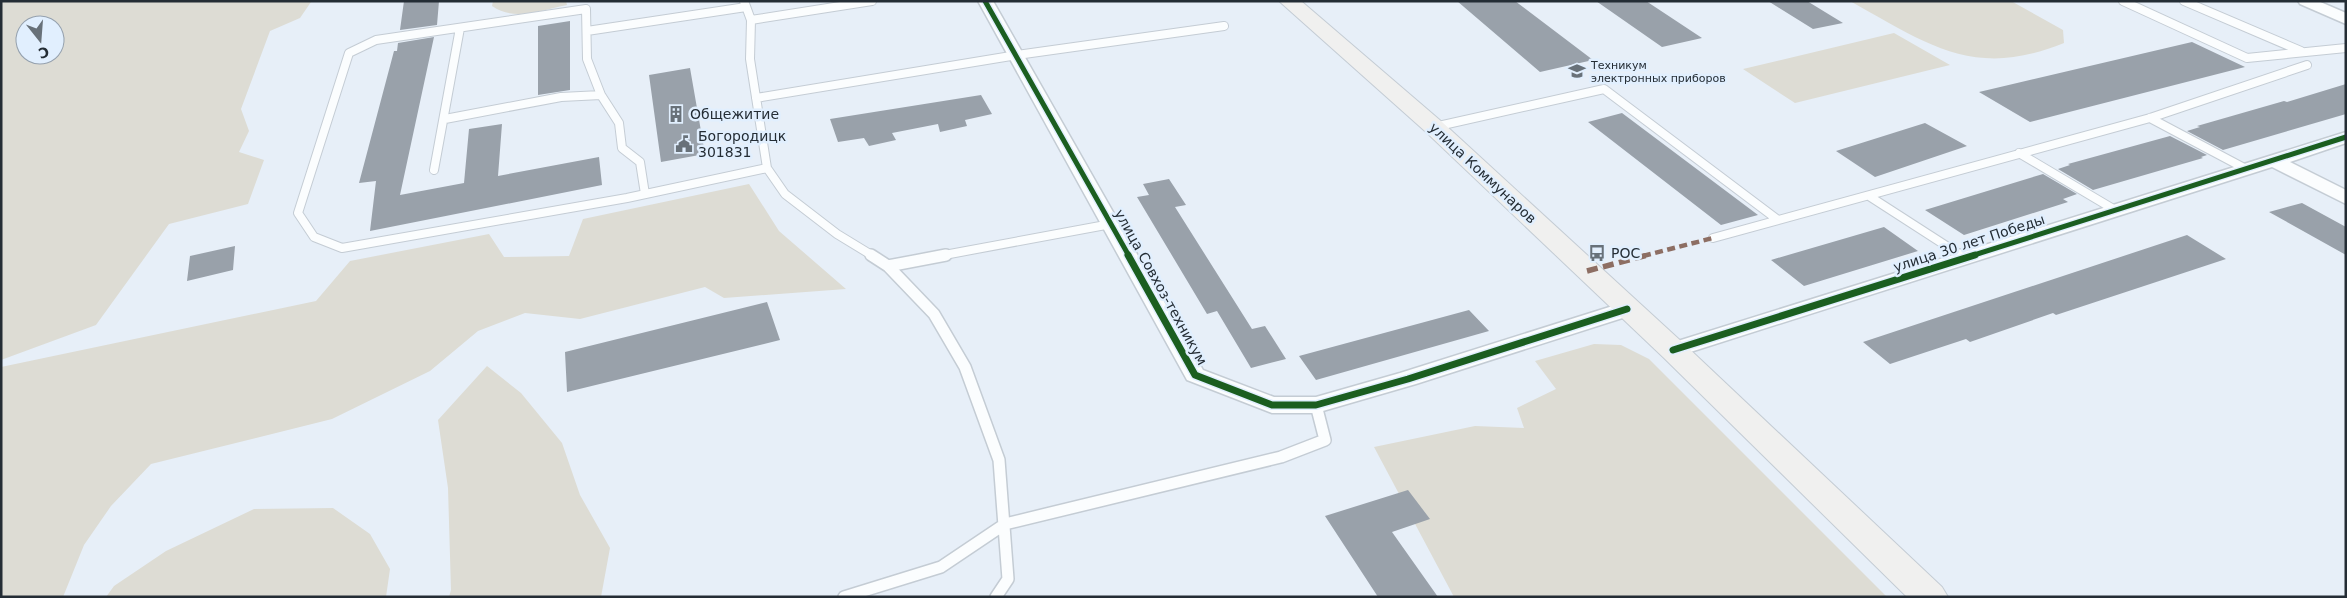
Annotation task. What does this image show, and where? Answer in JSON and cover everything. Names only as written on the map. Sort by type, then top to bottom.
[{"type":"main road","name":"улица Коммунаров","points":[[1289,1],[1434,127],[1673,350],[1930,597]]},
{"type":"street","name":"улица Совхоз-техникум","points":[[985,1],[1195,375],[1272,405],[1316,406],[1408,379],[1627,309]]},
{"type":"street","points":[[2305,1],[2346,19]]},
{"type":"street","name":"улица 30 лет Победы","points":[[1673,350],[2346,137]]},
{"type":"street","points":[[2274,161],[2346,198]]},
{"type":"lane","points":[[751,20],[872,1]]},
{"type":"lane","points":[[2123,1],[2247,58],[2346,48]]},
{"type":"lane","points":[[2184,1],[2301,52]]},
{"type":"lane","points":[[587,30],[745,4],[751,20],[750,59],[767,168],[784,194],[838,234],[888,266],[934,314],[965,367],[999,460],[1008,580],[996,597]]},
{"type":"lane","points":[[645,194],[640,162],[622,148],[619,123],[601,95],[588,59],[586,9],[376,40],[349,53],[298,213],[314,238],[342,248],[645,194],[767,168]]},
{"type":"lane","points":[[756,98],[1017,55],[1224,26]]},
{"type":"lane","points":[[434,170],[445,119],[460,28]]},
{"type":"lane","points":[[1713,238],[1869,196],[2018,152],[2150,118],[2307,65]]},
{"type":"lane","points":[[1434,127],[1604,89],[1778,220]]},
{"type":"lane","points":[[445,119],[561,97],[601,95]]},
{"type":"lane","points":[[2150,118],[2246,169]]},
{"type":"lane","points":[[2018,152],[2115,210]]},
{"type":"lane","points":[[1869,196],[1965,258]]},
{"type":"lane","points":[[888,266],[1111,224]]},
{"type":"lane","points":[[844,597],[941,567],[1005,524],[1127,496],[1281,457],[1325,440],[1316,406]]},
{"type":"shaded area","points":[[1,1],[311,2],[300,18],[270,31],[241,109],[249,131],[239,152],[264,160],[248,204],[169,224],[96,325],[1,360]]},
{"type":"shaded area","points":[[493,1],[566,1],[567,5],[538,12],[519,14],[501,11],[492,6]]},
{"type":"shaded area","points":[[1850,1],[2011,1],[2063,30],[2064,43],[2032,54],[2003,58],[1977,57],[1952,52],[1928,43]]},
{"type":"shaded area","points":[[1894,33],[1950,65],[1795,103],[1743,69]]},
{"type":"shaded area","points":[[749,184],[779,231],[846,289],[724,298],[705,287],[580,319],[525,313],[478,331],[430,371],[332,419],[151,464],[111,506],[84,545],[63,597],[1,597],[1,367],[316,301],[350,261],[489,234],[504,257],[569,256],[583,219]]},
{"type":"shaded area","points":[[1594,344],[1621,345],[1649,359],[1887,597],[1454,597],[1374,447],[1475,426],[1524,428],[1517,408],[1556,389],[1535,361]]},
{"type":"shaded area","points":[[487,366],[521,393],[562,443],[580,495],[610,548],[601,597],[449,597],[451,590],[448,488],[438,420]]},
{"type":"shaded area","points":[[333,508],[370,534],[390,569],[386,597],[106,597],[114,586],[166,551],[254,509]]},
{"type":"building","points":[[404,1],[439,1],[437,25],[400,30]]},
{"type":"building","points":[[1457,1],[1515,1],[1593,60],[1540,72]]},
{"type":"building","points":[[1596,1],[1646,1],[1702,38],[1662,47]]},
{"type":"building","points":[[1768,1],[1807,1],[1843,23],[1813,29]]},
{"type":"building","points":[[570,21],[570,90],[538,95],[538,26]]},
{"type":"building","points":[[434,37],[400,195],[464,183],[469,129],[502,124],[498,176],[599,157],[602,185],[370,231],[376,181],[359,183],[394,51],[397,51],[398,43]]},
{"type":"building","points":[[2192,42],[2245,67],[2030,122],[1979,92]]},
{"type":"building","name":"Общежитие","points":[[690,68],[705,154],[661,162],[649,75]]},
{"type":"building","points":[[2346,84],[2346,114],[2223,150],[2187,131],[2200,127],[2197,126]]},
{"type":"building","points":[[981,95],[992,114],[965,120],[967,126],[940,132],[938,124],[892,133],[896,140],[869,146],[864,138],[838,142],[830,119]]},
{"type":"building","points":[[1622,113],[1758,215],[1721,225],[1588,122]]},
{"type":"building","points":[[1925,123],[1967,146],[1875,177],[1836,151]]},
{"type":"building","points":[[2170,136],[2207,155],[2201,157],[2203,158],[2093,190],[2058,169],[2070,165],[2068,164]]},
{"type":"building","points":[[2043,174],[2077,194],[2063,199],[2068,202],[1964,235],[1925,210]]},
{"type":"building","points":[[1169,179],[1186,205],[1175,207],[1252,329],[1265,326],[1286,359],[1251,368],[1217,311],[1207,314],[1137,197],[1149,195],[1143,184]]},
{"type":"building","points":[[2302,203],[2346,227],[2346,255],[2269,212]]},
{"type":"building","points":[[1884,227],[1918,251],[1804,286],[1771,260]]},
{"type":"building","points":[[2187,235],[2226,259],[2056,315],[2053,313],[1970,342],[1966,339],[1890,364],[1863,342]]},
{"type":"building","points":[[235,246],[233,270],[187,281],[190,256]]},
{"type":"building","points":[[767,302],[780,340],[567,392],[565,352]]},
{"type":"building","points":[[1469,310],[1489,331],[1316,380],[1299,356]]},
{"type":"building","points":[[1408,490],[1430,519],[1392,532],[1438,597],[1378,597],[1325,516]]},
{"type":"marked path","points":[[1587,271],[1713,238]]},
{"type":"cycle path","points":[[985,1],[1195,375],[1272,405],[1316,405],[1408,379],[1627,309]]},
{"type":"cycle path","points":[[1673,350],[2346,137]]},
{"type":"place","name":"Техникум электронных приборов","points":[[1577,71]]},
{"type":"place","name":"Общежитие","points":[[676,114]]},
{"type":"place","name":"Богородицк 301831","points":[[684,144]]},
{"type":"place","name":"РОС","points":[[1597,253]]}]
